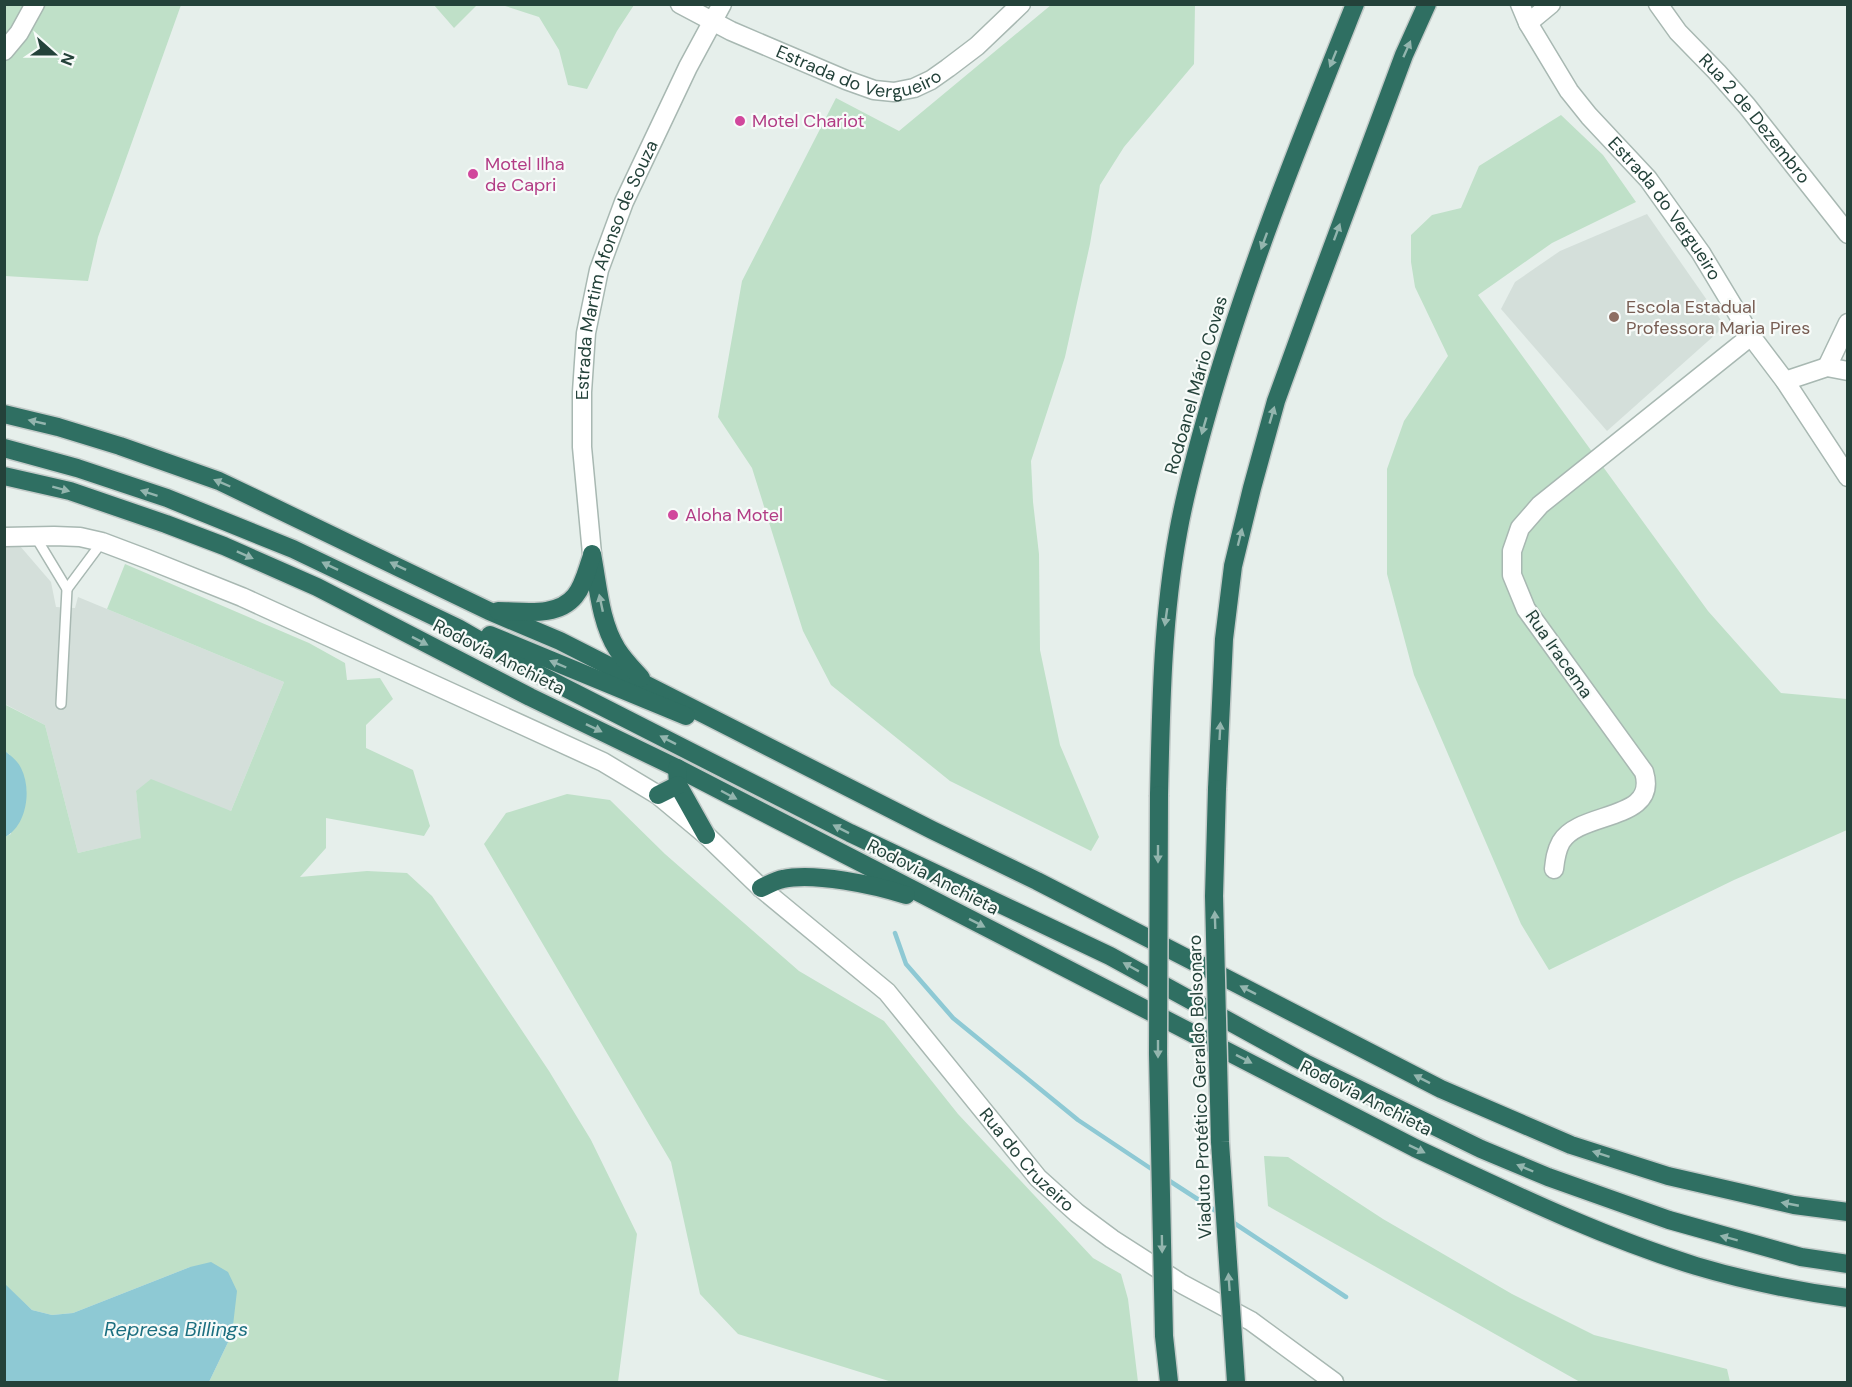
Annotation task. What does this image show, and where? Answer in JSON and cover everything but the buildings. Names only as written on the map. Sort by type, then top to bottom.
[{"type":"highway","name":"Rodoanel Mário Covas","points":[[1159,795],[1164,630],[1178,533],[1196,456],[1226,345],[1355,4]]},
{"type":"highway","name":"Viaduto Protético Geraldo Bolsonaro","points":[[1236,1383],[1220,1142],[1214,896],[1225,628],[1233,566],[1276,401],[1404,55],[1427,4]]},
{"type":"highway","name":"Rodovia Anchieta","points":[[4,414],[109,443],[219,481],[489,611],[560,641],[1037,881],[1442,1089],[1571,1144],[1668,1176],[1794,1205],[1848,1212]]},
{"type":"highway","name":"Rodovia Anchieta","points":[[4,448],[77,468],[167,498],[293,549],[458,628],[540,675],[850,833],[1110,956],[1305,1063],[1481,1149],[1548,1177],[1669,1220],[1801,1257],[1848,1264]]},
{"type":"highway","name":"Rodovia Anchieta","points":[[4,476],[70,491],[224,546],[317,587],[530,697],[677,777],[949,909],[1415,1148],[1524,1200],[1586,1226],[1696,1266],[1773,1286],[1848,1298]]},
{"type":"highway","points":[[489,611],[551,611],[563,607],[576,595],[592,554]]},
{"type":"highway","points":[[592,554],[610,635],[629,665],[651,688]]},
{"type":"highway","points":[[458,628],[493,636],[671,711],[712,724],[731,727]]},
{"type":"highway","points":[[658,795],[677,777],[706,835]]},
{"type":"highway","name":"Viaduto Protético Geraldo Bolsonaro","points":[[1159,795],[1158,1054],[1164,1336],[1169,1383]]},
{"type":"highway","points":[[761,888],[783,879],[820,878],[891,891],[949,909]]},
{"type":"street","points":[[4,51],[19,33],[35,4]]},
{"type":"street","name":"Estrada do Vergueiro","points":[[680,4],[718,13],[731,31],[846,80],[874,90],[894,92],[914,88],[931,80],[977,46],[1021,4]]},
{"type":"street","name":"Estrada do Vergueiro","points":[[1520,4],[1528,23],[1569,91],[1589,116],[1648,179],[1701,253],[1751,336],[1785,381],[1848,477]]},
{"type":"street","points":[[1528,23],[1551,4]]},
{"type":"street","name":"Rua 2 de Dezembro","points":[[1658,4],[1678,32],[1747,106],[1848,234]]},
{"type":"street","name":"Estrada Martim Afonso de Souza","points":[[592,554],[582,447],[582,403],[586,333],[599,270],[624,202],[688,67],[718,13]]},
{"type":"street","points":[[1827,367],[1848,323]]},
{"type":"street","name":"Rua Iracema","points":[[1554,869],[1561,841],[1572,830],[1636,805],[1644,795],[1647,783],[1644,772],[1526,609],[1512,575],[1512,551],[1520,528],[1540,505],[1751,336]]},
{"type":"street","points":[[1785,381],[1827,367],[1848,371]]},
{"type":"street","name":"Rua do Cruzeiro","points":[[4,537],[80,537],[102,542],[242,597],[603,762],[658,795],[706,835],[761,888],[886,992],[1038,1178],[1077,1213],[1112,1239],[1182,1284],[1251,1321],[1334,1383]]},
{"type":"lane","points":[[35,536],[67,589]]},
{"type":"lane","points":[[61,704],[67,589],[102,542]]},
{"type":"shaded area","name":"Escola Estadual Professora Maria Pires","points":[[1647,214],[1725,326],[1607,431],[1501,309],[1515,282],[1560,251]]},
{"type":"shaded area","points":[[20,546],[51,582],[56,607],[75,608],[78,597],[284,682],[231,811],[136,791],[142,838],[78,853],[45,725],[5,704],[5,547]]},
{"type":"green space","points":[[4,5],[181,5],[98,237],[88,281],[5,276]]},
{"type":"green space","points":[[434,5],[477,5],[454,28]]},
{"type":"green space","points":[[502,5],[634,5],[617,31],[587,89],[568,85],[559,50],[539,17]]},
{"type":"green space","points":[[1051,5],[1195,5],[1194,64],[1124,147],[1100,185],[1090,244],[1065,357],[1031,461],[1039,554],[1040,650],[1060,745],[1099,837],[1091,851],[950,781],[831,685],[803,631],[752,468],[718,417],[742,281],[836,98],[899,131]]},
{"type":"green space","points":[[1561,115],[1603,155],[1636,202],[1552,243],[1478,295],[1708,611],[1781,693],[1847,699],[1847,830],[1734,880],[1549,970],[1521,924],[1414,675],[1387,574],[1387,469],[1404,421],[1448,356],[1415,287],[1411,262],[1411,235],[1432,215],[1461,208],[1479,166]]},
{"type":"green space","points":[[125,564],[309,643],[345,663],[347,680],[380,678],[393,699],[366,725],[366,748],[413,770],[430,826],[424,836],[326,818],[326,848],[300,877],[367,871],[407,873],[432,896],[549,1071],[591,1140],[637,1234],[618,1382],[209,1382],[232,1334],[190,1267],[73,1313],[52,1315],[32,1310],[4,1284],[4,837],[11,834],[10,755],[5,751],[4,704],[45,725],[78,853],[141,838],[136,791],[151,779],[231,811],[284,682],[107,609]]},
{"type":"green space","points":[[567,794],[610,800],[665,854],[799,971],[884,1021],[958,1114],[1093,1258],[1121,1274],[1128,1299],[1138,1382],[892,1382],[738,1334],[700,1294],[671,1162],[484,844],[506,813]]},
{"type":"green space","points":[[1264,1156],[1288,1157],[1383,1219],[1512,1294],[1594,1335],[1727,1369],[1730,1382],[1580,1382],[1268,1206]]},
{"type":"water","points":[[5,751],[21,768],[27,796],[23,816],[12,832],[5,837]]},
{"type":"water","name":"Represa Billings","points":[[211,1262],[228,1272],[237,1291],[232,1334],[209,1382],[5,1382],[5,1284],[32,1310],[52,1315],[73,1313],[190,1267]]},
{"type":"waterway","points":[[895,933],[906,964],[953,1018],[1078,1120],[1156,1172]]},
{"type":"waterway","points":[[1165,1178],[1219,1213]]},
{"type":"waterway","points":[[1231,1221],[1346,1297]]},
{"type":"place","name":"Motel Chariot","points":[[740,121]]},
{"type":"place","name":"Motel Ilha de Capri","points":[[473,174]]},
{"type":"place","name":"Escola Estadual Professora Maria Pires","points":[[1614,317]]},
{"type":"place","name":"Aloha Motel","points":[[673,515]]}]
